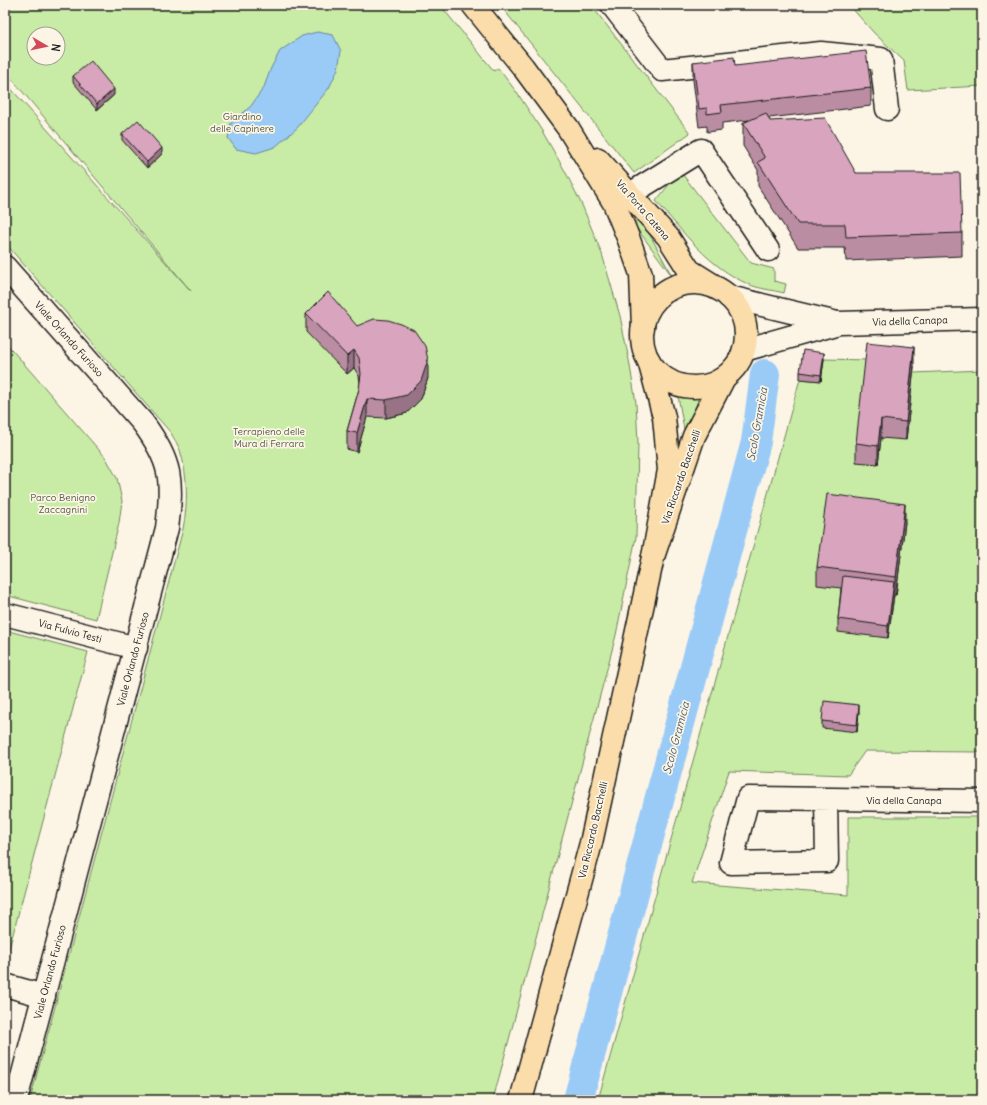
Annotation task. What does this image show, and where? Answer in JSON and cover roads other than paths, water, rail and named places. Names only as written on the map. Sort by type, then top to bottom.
[{"type":"main road","name":"Via Porta Catena","points":[[473,5],[523,67],[568,128],[614,203],[629,240],[640,274],[643,328]]},
{"type":"main road","name":"Via Porta Catena","points":[[568,128],[668,237],[689,270],[724,293]]},
{"type":"main road","points":[[691,283],[705,284],[724,293],[739,308],[744,322],[746,336],[744,350],[740,361],[733,370],[724,378],[712,385],[698,387],[684,386],[670,381],[658,373],[649,361],[644,345],[643,328],[647,314],[654,302],[677,286],[691,283]]},
{"type":"main road","name":"Via Riccardo Bacchelli","points":[[521,1100],[591,843],[653,558],[669,470],[664,417],[649,361]]},
{"type":"main road","name":"Via Riccardo Bacchelli","points":[[653,558],[694,436],[724,378]]},
{"type":"street","points":[[612,5],[662,70],[821,53],[881,59],[886,109]]},
{"type":"street","points":[[630,194],[701,150],[768,250]]},
{"type":"street","name":"Viale Orlando Furioso","points":[[5,267],[143,423],[155,439],[168,468],[170,488],[167,528],[16,1100]]},
{"type":"street","name":"Via della Canapa","points":[[724,293],[839,323]]},
{"type":"street","name":"Via della Canapa","points":[[744,350],[839,323],[982,319]]},
{"type":"street","name":"Via Fulvio Testi","points":[[5,614],[136,648]]},
{"type":"street","name":"Via della Canapa","points":[[826,799],[827,861],[731,863],[748,798],[826,799],[982,801]]},
{"type":"street","points":[[5,985],[44,996]]},
{"type":"water","points":[[317,32],[333,35],[341,51],[338,69],[329,88],[297,128],[275,147],[256,153],[236,149],[228,138],[231,123],[251,106],[264,87],[271,68],[280,51],[302,36]]},
{"type":"waterway","name":"Scolo Gramicia","points":[[578,1100],[756,442],[765,374]]},
{"type":"park label","name":"Giardino delle Capinere","points":[[242,122]]},
{"type":"park label","name":"Terrapieno delle Mura di Ferrara","points":[[269,436]]},
{"type":"park label","name":"Parco Benigno Zaccagnini","points":[[63,502]]}]
